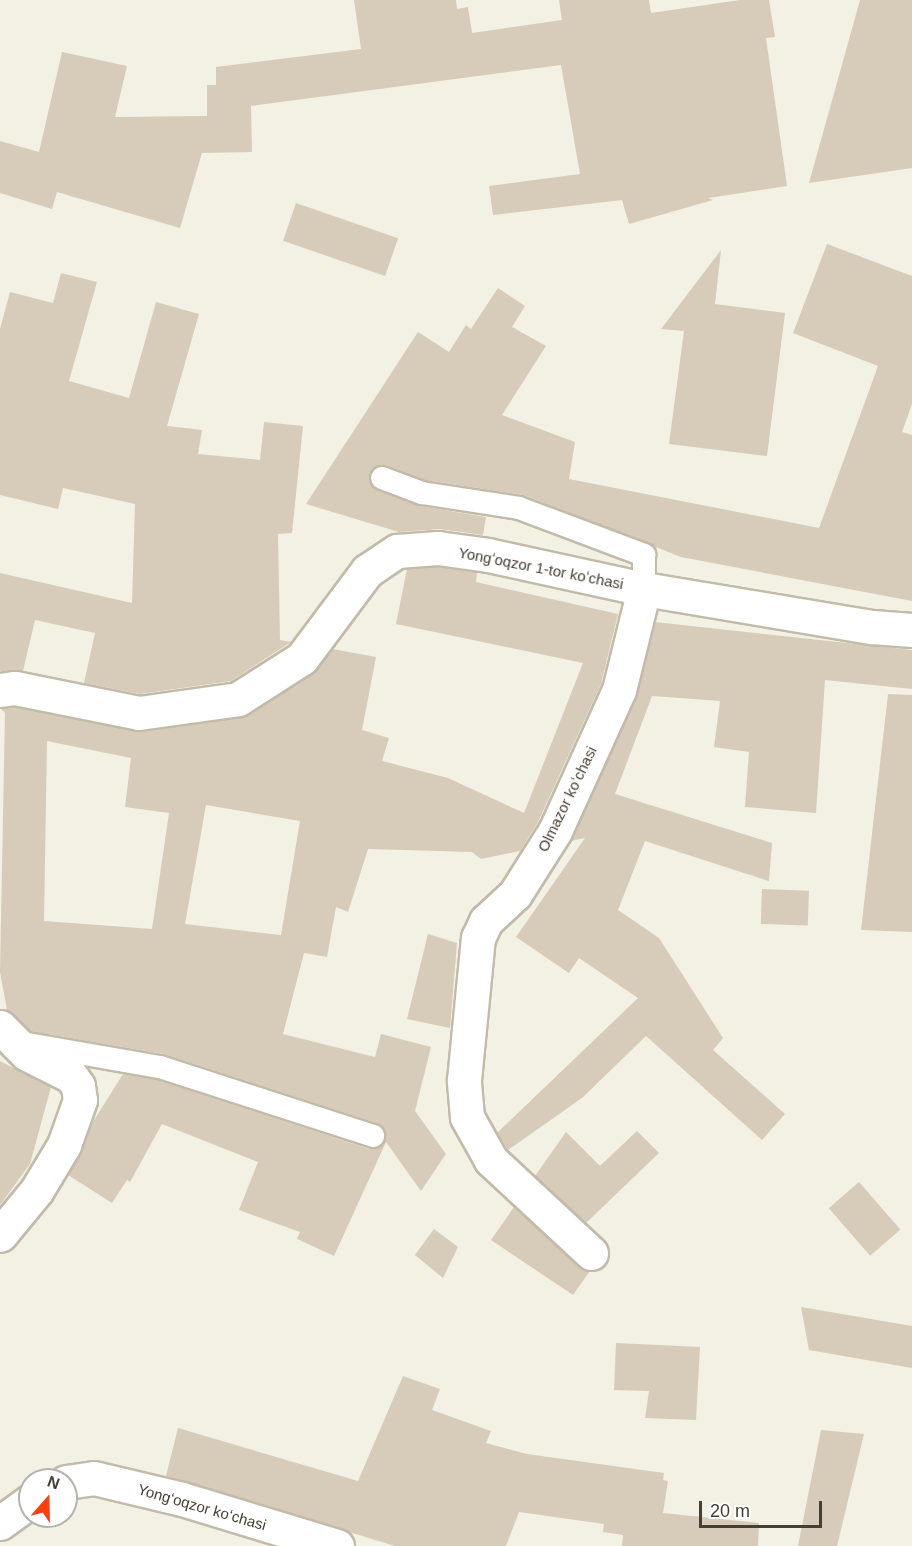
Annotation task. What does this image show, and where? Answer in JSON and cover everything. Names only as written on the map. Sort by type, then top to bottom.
[{"type":"street","name":"Yongʻoqzor 1-tor koʻchasi","points":[[0,690],[15,688],[139,712],[238,699],[302,658],[367,571],[397,551],[438,548],[488,555],[644,589]]},
{"type":"street","points":[[644,589],[872,627],[912,630]]},
{"type":"street","name":"Olmazor koʻchasi","points":[[591,1253],[491,1160],[467,1117],[464,1080],[478,938],[486,921],[515,894],[555,831],[619,690],[644,589]]},
{"type":"street","points":[[0,1235],[38,1190],[64,1145],[80,1100],[78,1086],[71,1076],[4,1034]]},
{"type":"street","name":"Yongʻoqzor koʻchasi","points":[[78,1480],[94,1478],[182,1499],[337,1546]]},
{"type":"street","points":[[0,1523],[18,1510]]},
{"type":"lane","points":[[382,478],[422,493],[519,508],[644,555],[644,589]]},
{"type":"lane","points":[[4,1034],[160,1067],[373,1136]]},
{"type":"building","points":[[354,0],[456,0],[457,9],[468,7],[472,33],[562,20],[559,0],[649,0],[651,13],[740,0],[769,0],[775,37],[766,38],[787,186],[708,198],[713,200],[629,224],[622,200],[493,215],[489,186],[580,174],[561,65],[251,106],[252,152],[202,153],[180,228],[57,192],[52,209],[0,193],[0,141],[39,152],[62,52],[127,66],[115,117],[207,116],[207,85],[216,85],[216,67],[361,49]]},
{"type":"building","points":[[860,0],[912,0],[912,168],[809,183]]},
{"type":"building","points":[[296,203],[398,238],[385,276],[283,241]]},
{"type":"building","points":[[827,244],[912,276],[912,404],[902,432],[912,435],[912,601],[681,557],[524,495],[425,480],[386,465],[379,465],[370,473],[372,487],[420,506],[486,517],[483,535],[440,529],[399,532],[306,504],[418,332],[449,352],[466,325],[471,329],[498,288],[525,306],[512,327],[546,346],[502,415],[575,442],[569,479],[819,528],[878,366],[793,333]]},
{"type":"building","points":[[721,250],[715,304],[785,313],[767,456],[669,444],[684,331],[661,329]]},
{"type":"building","points":[[61,273],[97,282],[69,381],[129,398],[156,302],[199,314],[167,426],[202,430],[198,454],[260,460],[264,422],[303,426],[292,533],[278,534],[280,640],[291,642],[231,681],[140,694],[84,683],[95,633],[35,620],[23,671],[0,671],[0,573],[132,603],[135,504],[63,488],[58,509],[0,495],[0,329],[10,292],[53,303]]},
{"type":"building","points":[[437,567],[477,572],[476,582],[618,614],[601,684],[538,822],[520,851],[481,859],[472,852],[368,849],[348,912],[336,907],[327,957],[304,953],[283,1034],[375,1057],[381,1034],[431,1047],[415,1111],[446,1154],[421,1191],[386,1142],[334,1256],[297,1239],[300,1232],[239,1210],[258,1162],[162,1124],[130,1182],[127,1180],[112,1203],[68,1175],[91,1125],[123,1074],[157,1080],[369,1149],[382,1146],[386,1133],[377,1123],[164,1054],[30,1031],[7,1010],[0,972],[5,713],[0,708],[14,707],[142,732],[248,715],[312,674],[332,649],[376,657],[362,730],[389,738],[382,761],[448,778],[524,813],[583,663],[396,624],[407,569]],"holes":[[[47,741],[131,758],[125,807],[169,813],[152,929],[44,921]],[[206,805],[300,821],[281,935],[185,924]]]},
{"type":"building","points":[[655,622],[912,650],[912,689],[825,680],[816,813],[745,807],[749,752],[714,747],[720,701],[652,696],[615,794],[772,843],[769,881],[645,841],[618,910],[659,938],[723,1038],[713,1050],[785,1114],[762,1140],[646,1036],[582,1098],[508,1150],[497,1133],[638,998],[579,958],[569,973],[516,937],[585,838],[571,841],[636,698]]},
{"type":"building","points":[[888,694],[912,695],[912,932],[861,930]]},
{"type":"building","points":[[762,889],[809,891],[808,926],[761,924]]},
{"type":"building","points":[[428,934],[457,943],[450,1028],[407,1019]]},
{"type":"building","points":[[0,1061],[51,1087],[30,1164],[0,1205]]},
{"type":"building","points":[[637,1131],[659,1153],[586,1223],[535,1176],[566,1132],[600,1166]]},
{"type":"building","points":[[859,1182],[900,1230],[870,1256],[829,1208]]},
{"type":"building","points":[[514,1207],[578,1267],[590,1271],[573,1295],[491,1240]]},
{"type":"building","points":[[434,1229],[458,1247],[443,1278],[415,1255]]},
{"type":"building","points":[[801,1307],[912,1326],[912,1368],[809,1350]]},
{"type":"building","points":[[616,1343],[700,1347],[696,1420],[645,1418],[649,1391],[614,1390]]},
{"type":"building","points":[[403,1376],[440,1389],[432,1410],[491,1431],[486,1443],[527,1454],[664,1473],[663,1480],[668,1481],[663,1513],[759,1523],[758,1546],[622,1546],[623,1535],[603,1532],[604,1524],[519,1512],[506,1546],[395,1546],[166,1476],[178,1428],[358,1481]]},
{"type":"building","points":[[821,1430],[864,1434],[837,1546],[798,1546]]}]
